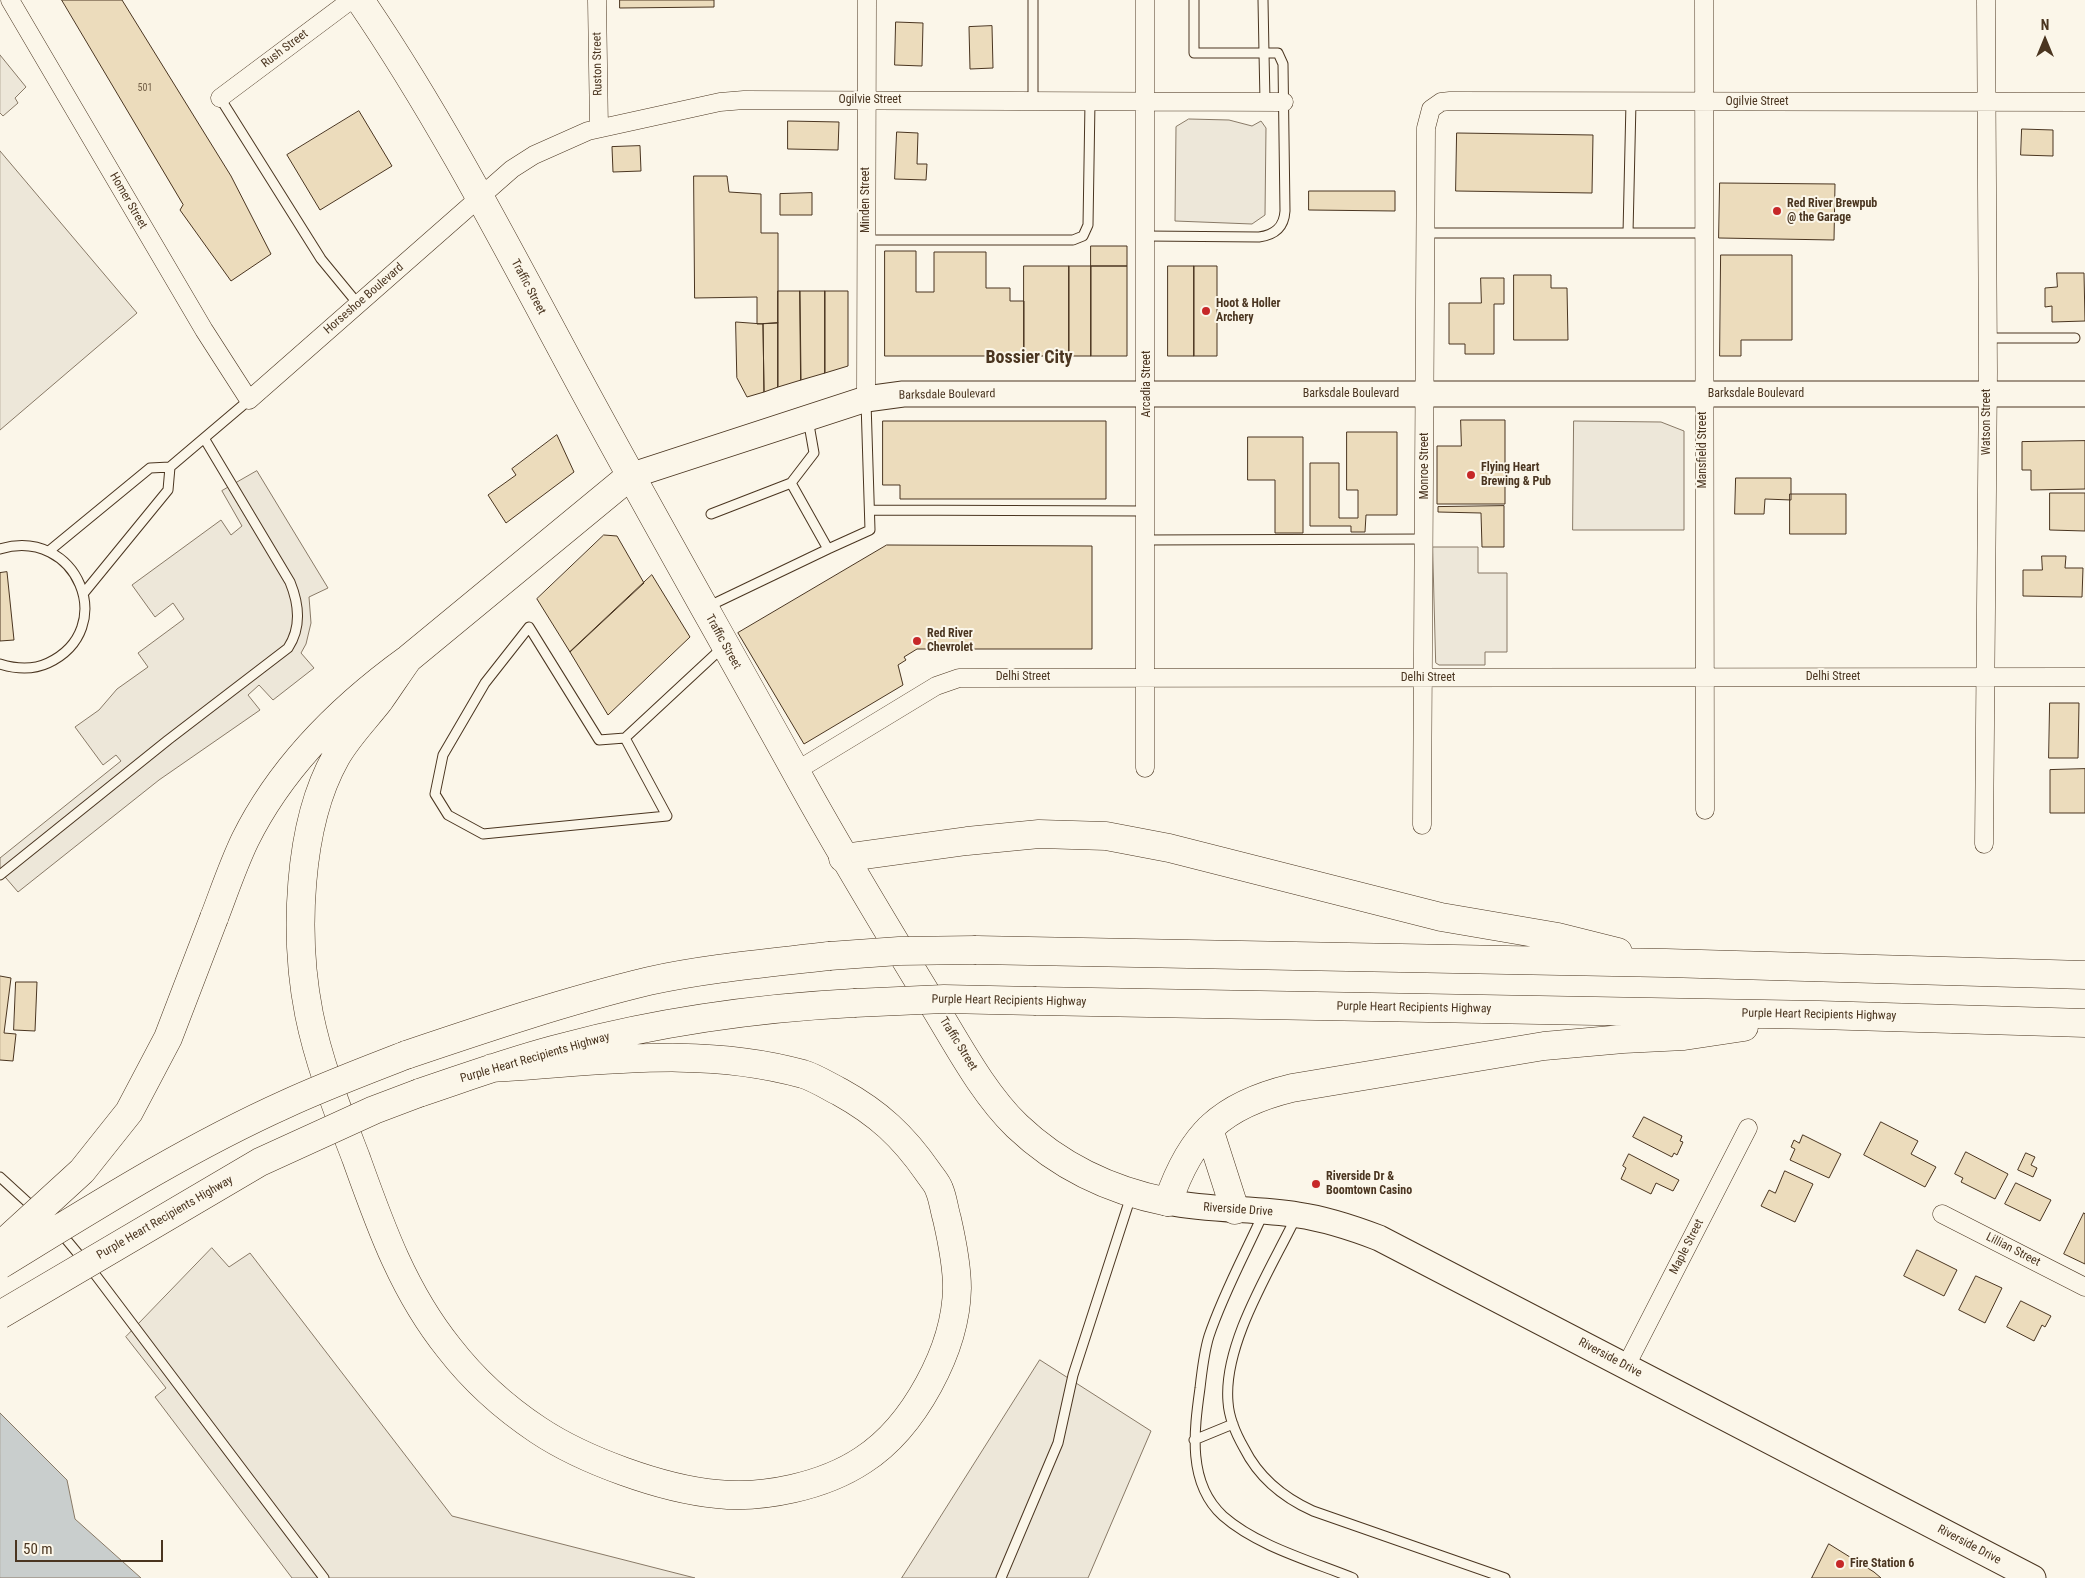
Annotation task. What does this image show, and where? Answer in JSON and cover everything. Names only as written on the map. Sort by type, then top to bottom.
[{"type":"main road","name":"Traffic Street","points":[[360,0],[384,35],[480,198],[630,476],[843,858],[982,1082],[1005,1112],[1032,1139],[1072,1167],[1094,1180],[1132,1193],[1168,1202]]},
{"type":"main road","name":"Barksdale Boulevard","points":[[630,476],[866,399],[903,394],[2085,394]]},
{"type":"main road","points":[[0,1246],[82,1171],[129,1112],[168,1038],[245,840],[299,758],[369,687],[408,659],[630,476]]},
{"type":"main road","points":[[408,659],[336,756],[322,788],[311,824],[304,871],[302,918],[303,968],[309,1014],[324,1074],[390,1251],[416,1301],[449,1348],[488,1391],[538,1430],[594,1460],[649,1480],[717,1494],[767,1494],[818,1481],[863,1460],[898,1428],[932,1380],[948,1340],[957,1292],[953,1245],[939,1189],[908,1144],[869,1108],[810,1076],[748,1062],[698,1056],[654,1056],[492,1068]]},
{"type":"main road","points":[[843,858],[967,841],[1039,834],[1106,836],[1169,848],[1442,917],[1558,937],[1666,963]]},
{"type":"main road","points":[[0,1265],[120,1192],[285,1104],[406,1055],[563,1003],[651,981],[734,966],[899,951],[976,950],[1666,963],[2085,975]]},
{"type":"main road","name":"Purple Heart Recipients Highway","points":[[0,1315],[260,1162],[374,1110],[419,1092],[564,1047],[624,1033],[750,1012],[854,1003],[944,999],[1819,1015],[2085,1023]]},
{"type":"main road","points":[[1168,1202],[1181,1166],[1208,1129],[1238,1107],[1263,1096],[1292,1088],[1544,1046],[1684,1036],[1819,1015]]},
{"type":"main road","points":[[1208,1129],[1235,1210]]},
{"type":"main road","name":"Riverside Drive","points":[[1168,1202],[1297,1215],[1348,1226],[1387,1241],[2032,1578]]},
{"type":"street","name":"Homer Street","points":[[10,0],[200,322],[249,400]]},
{"type":"street","name":"Rush Street","points":[[220,98],[351,0]]},
{"type":"street","name":"Ruston Street","points":[[597,0],[598,128]]},
{"type":"street","name":"Minden Street","points":[[866,399],[867,0]]},
{"type":"street","name":"Arcadia Street","points":[[1145,0],[1147,394],[1145,768]]},
{"type":"street","name":"Mansfield Street","points":[[1704,0],[1705,810]]},
{"type":"street","name":"Watson Street","points":[[1984,844],[1988,394],[1986,0]]},
{"type":"street","name":"Ogilvie Street","points":[[480,198],[506,174],[534,155],[579,134],[598,128],[720,102],[866,100],[1284,102]]},
{"type":"street","name":"Ogilvie Street","points":[[1431,109],[1442,102],[1450,101],[2085,102]]},
{"type":"street","name":"Monroe Street","points":[[1422,825],[1426,128],[1431,109]]},
{"type":"street","name":"Horseshoe Boulevard","points":[[249,400],[480,198]]},
{"type":"street","name":"Delhi Street","points":[[796,771],[947,680],[1001,676],[1424,678],[2085,677]]},
{"type":"street","name":"Maple Street","points":[[1626,1366],[1748,1128]]},
{"type":"street","name":"Lillian Street","points":[[1942,1214],[2085,1287]]},
{"type":"lane","points":[[1033,0],[1033,101]]},
{"type":"lane","points":[[1146,236],[1259,237],[1273,234],[1278,229],[1282,224],[1285,211],[1283,64],[1278,53],[1194,53],[1194,0]]},
{"type":"lane","points":[[1263,0],[1265,101]]},
{"type":"lane","points":[[220,98],[321,259],[358,304]]},
{"type":"lane","points":[[866,240],[1073,240],[1083,236],[1088,225],[1090,102]]},
{"type":"lane","points":[[1628,233],[1631,102]]},
{"type":"lane","points":[[1426,233],[1704,233]]},
{"type":"lane","points":[[1988,338],[2075,338]]},
{"type":"lane","points":[[704,609],[870,530],[866,399]]},
{"type":"lane","points":[[49,550],[150,468],[170,467],[249,400]]},
{"type":"lane","points":[[711,514],[791,484],[814,453],[808,418]]},
{"type":"lane","points":[[0,875],[168,740],[288,648],[292,642],[298,612],[297,600],[290,582],[204,438]]},
{"type":"lane","points":[[83,594],[168,490],[170,467]]},
{"type":"lane","points":[[791,484],[828,549]]},
{"type":"lane","points":[[870,510],[1146,511]]},
{"type":"lane","points":[[1146,540],[1425,539]]},
{"type":"lane","points":[[0,549],[28,545],[49,550],[69,565],[76,574],[83,594],[83,621],[73,643],[55,660],[32,668],[0,664]]},
{"type":"lane","points":[[625,738],[667,816],[483,834],[448,815],[435,794],[444,755],[485,683],[529,627],[599,740],[625,738],[725,646]]},
{"type":"lane","points":[[0,1177],[45,1218]]},
{"type":"lane","points":[[1001,1578],[1058,1443],[1075,1369],[1132,1193]]},
{"type":"lane","points":[[1265,1212],[1209,1335],[1194,1440],[1197,1463],[1206,1493],[1222,1515],[1252,1537],[1353,1578]]},
{"type":"lane","points":[[1297,1215],[1245,1323],[1233,1355],[1228,1386],[1229,1412],[1245,1450],[1259,1473],[1274,1488],[1298,1504],[1329,1517],[1505,1578]]},
{"type":"lane","points":[[53,1224],[94,1273],[324,1578]]},
{"type":"lane","points":[[1194,1440],[1233,1424]]},
{"type":"shaded area","points":[[0,55],[26,87],[15,98],[18,103],[3,116],[0,113]]},
{"type":"shaded area","points":[[1189,119],[1229,120],[1252,126],[1261,121],[1266,128],[1265,215],[1252,224],[1175,221],[1176,127]]},
{"type":"shaded area","points":[[0,151],[137,313],[0,430]]},
{"type":"shaded area","points":[[1574,421],[1661,422],[1684,431],[1684,530],[1573,530]]},
{"type":"shaded area","points":[[257,471],[328,588],[309,597],[311,623],[306,644],[301,653],[314,668],[273,700],[259,685],[248,695],[260,710],[159,780],[18,892],[0,871],[0,858],[121,761],[116,755],[103,765],[75,727],[99,710],[117,689],[148,667],[138,653],[184,619],[173,603],[155,617],[132,585],[221,520],[231,535],[242,526],[222,491]]},
{"type":"shaded area","points":[[1433,547],[1478,547],[1478,573],[1507,573],[1507,652],[1485,652],[1485,665],[1439,665],[1436,663]]},
{"type":"shaded area","points":[[212,1248],[229,1267],[250,1253],[452,1516],[695,1578],[292,1578],[155,1397],[166,1388],[126,1337]]},
{"type":"shaded area","points":[[1040,1360],[1151,1431],[1088,1578],[902,1578]]},
{"type":"shaded area","points":[[0,1413],[67,1480],[75,1519],[141,1578],[0,1578]]},
{"type":"building","points":[[62,0],[122,0],[231,176],[271,254],[231,281],[180,210],[183,205]]},
{"type":"building","points":[[620,0],[714,0],[714,7],[620,8]]},
{"type":"building","points":[[896,22],[923,23],[922,66],[895,65]]},
{"type":"building","points":[[992,26],[993,68],[970,69],[969,27]]},
{"type":"building","points":[[359,111],[392,166],[320,210],[287,155]]},
{"type":"building","points":[[788,121],[839,122],[838,150],[788,149]]},
{"type":"building","points":[[2022,129],[2053,130],[2053,156],[2021,155]]},
{"type":"building","points":[[897,132],[918,133],[917,164],[927,164],[926,180],[895,179]]},
{"type":"building","points":[[1457,133],[1593,135],[1592,193],[1456,191]]},
{"type":"building","points":[[640,146],[641,171],[613,172],[612,147]]},
{"type":"building","points":[[694,176],[727,176],[729,192],[761,194],[761,233],[778,233],[778,323],[757,324],[757,297],[695,298]]},
{"type":"building","name":"Red River Brewpub @ the Garage","points":[[1720,183],[1835,184],[1834,240],[1719,238]]},
{"type":"building","points":[[1309,191],[1395,191],[1395,211],[1309,210]]},
{"type":"building","points":[[812,193],[812,215],[780,215],[780,194]]},
{"type":"building","points":[[1091,246],[1127,246],[1127,266],[1091,266]]},
{"type":"building","points":[[885,251],[916,251],[916,292],[934,292],[934,252],[986,252],[986,288],[1010,288],[1010,301],[1024,301],[1024,356],[885,356]]},
{"type":"building","points":[[1721,255],[1792,255],[1792,340],[1741,340],[1741,356],[1720,356]]},
{"type":"building","points":[[1024,266],[1069,266],[1069,356],[1024,356]]},
{"type":"building","points":[[1069,266],[1091,266],[1091,356],[1069,356]]},
{"type":"building","points":[[1091,266],[1127,266],[1127,356],[1091,356]]},
{"type":"building","points":[[1168,266],[1194,266],[1194,356],[1168,356]]},
{"type":"building","name":"Hoot & Holler Archery","points":[[1194,266],[1217,266],[1217,356],[1194,356]]},
{"type":"building","points":[[2057,273],[2084,273],[2085,321],[2052,322],[2052,306],[2045,307],[2045,288],[2057,287]]},
{"type":"building","points":[[1514,275],[1551,275],[1551,288],[1567,288],[1568,340],[1514,340]]},
{"type":"building","points":[[1481,278],[1504,278],[1504,304],[1494,304],[1494,354],[1465,354],[1465,344],[1449,344],[1449,303],[1481,303]]},
{"type":"building","points":[[778,291],[800,291],[801,380],[778,387]]},
{"type":"building","points":[[800,291],[825,291],[825,373],[801,380]]},
{"type":"building","points":[[825,291],[848,291],[848,366],[825,373]]},
{"type":"building","points":[[736,322],[763,324],[764,392],[747,397],[737,378]]},
{"type":"building","points":[[778,323],[778,387],[764,392],[763,324]]},
{"type":"building","name":"Flying Heart Brewing & Pub","points":[[1461,420],[1505,420],[1505,504],[1437,504],[1437,446],[1461,446]]},
{"type":"building","points":[[883,421],[1106,421],[1106,499],[900,499],[900,485],[883,485]]},
{"type":"building","points":[[1347,432],[1397,432],[1397,515],[1366,515],[1365,532],[1351,532],[1351,526],[1310,526],[1310,463],[1339,463],[1339,518],[1358,518],[1358,490],[1347,490]]},
{"type":"building","points":[[557,435],[574,472],[506,523],[488,495],[516,475],[512,469]]},
{"type":"building","points":[[1248,437],[1303,437],[1303,533],[1275,533],[1275,480],[1248,480]]},
{"type":"building","points":[[2085,441],[2085,489],[2031,490],[2031,470],[2022,470],[2022,442]]},
{"type":"building","points":[[1736,478],[1791,478],[1791,500],[1765,499],[1764,514],[1735,514]]},
{"type":"building","points":[[2050,493],[2085,493],[2085,531],[2050,530]]},
{"type":"building","points":[[1790,494],[1846,494],[1846,534],[1790,534]]},
{"type":"building","points":[[1504,506],[1504,547],[1482,547],[1481,513],[1438,512],[1438,507]]},
{"type":"building","points":[[604,535],[617,536],[644,583],[570,652],[537,599]]},
{"type":"building","name":"Red River Chevrolet","points":[[887,545],[1092,546],[1092,649],[917,649],[904,657],[906,660],[898,665],[903,685],[804,744],[738,633]]},
{"type":"building","points":[[2042,556],[2066,556],[2065,568],[2083,568],[2082,597],[2023,596],[2023,570],[2042,570]]},
{"type":"building","points":[[7,572],[14,640],[0,641],[0,573]]},
{"type":"building","points":[[652,575],[690,637],[608,715],[570,652]]},
{"type":"building","points":[[2050,703],[2079,703],[2078,758],[2049,758]]},
{"type":"building","points":[[2085,769],[2085,813],[2050,813],[2050,770]]},
{"type":"building","points":[[0,976],[11,978],[4,1033],[16,1034],[13,1061],[0,1060]]},
{"type":"building","points":[[16,982],[37,982],[35,1031],[14,1030]]},
{"type":"building","points":[[1644,1117],[1682,1136],[1680,1141],[1683,1142],[1677,1155],[1674,1153],[1672,1157],[1633,1137]]},
{"type":"building","points":[[1881,1122],[1918,1141],[1911,1154],[1936,1167],[1925,1187],[1864,1155]]},
{"type":"building","points":[[1803,1135],[1841,1154],[1829,1178],[1790,1160],[1795,1149],[1791,1147],[1794,1140],[1799,1143]]},
{"type":"building","points":[[1966,1152],[2008,1174],[1995,1199],[1961,1182],[1963,1178],[1955,1174]]},
{"type":"building","points":[[2026,1153],[2035,1157],[2031,1165],[2037,1168],[2033,1177],[2018,1170]]},
{"type":"building","points":[[1629,1154],[1679,1180],[1673,1191],[1656,1183],[1651,1194],[1621,1179],[1626,1168],[1623,1166]]},
{"type":"building","points":[[1785,1171],[1813,1184],[1795,1222],[1761,1206],[1769,1190],[1775,1193]]},
{"type":"building","points":[[2016,1183],[2051,1200],[2040,1221],[2005,1204]]},
{"type":"building","points":[[2085,1214],[2085,1264],[2064,1254]]},
{"type":"building","points":[[1917,1250],[1957,1270],[1944,1296],[1904,1276]]},
{"type":"building","points":[[1976,1276],[2002,1288],[1985,1323],[1959,1310]]},
{"type":"building","points":[[2021,1301],[2051,1316],[2045,1327],[2042,1325],[2034,1341],[2007,1327]]},
{"type":"building","name":"Fire Station 6","points":[[1829,1544],[1874,1572],[1881,1578],[1812,1578]]},
{"type":"place","name":"Red River Brewpub @ the Garage","points":[[1777,211]]},
{"type":"place","name":"Hoot & Holler Archery","points":[[1206,311]]},
{"type":"place","name":"Flying Heart Brewing & Pub","points":[[1471,475]]},
{"type":"place","name":"Red River Chevrolet","points":[[917,641]]},
{"type":"place","name":"Riverside Dr & Boomtown Casino","points":[[1316,1184]]},
{"type":"place","name":"Fire Station 6","points":[[1840,1564]]},
{"type":"district","name":"Bossier City","points":[[1029,358]]}]
